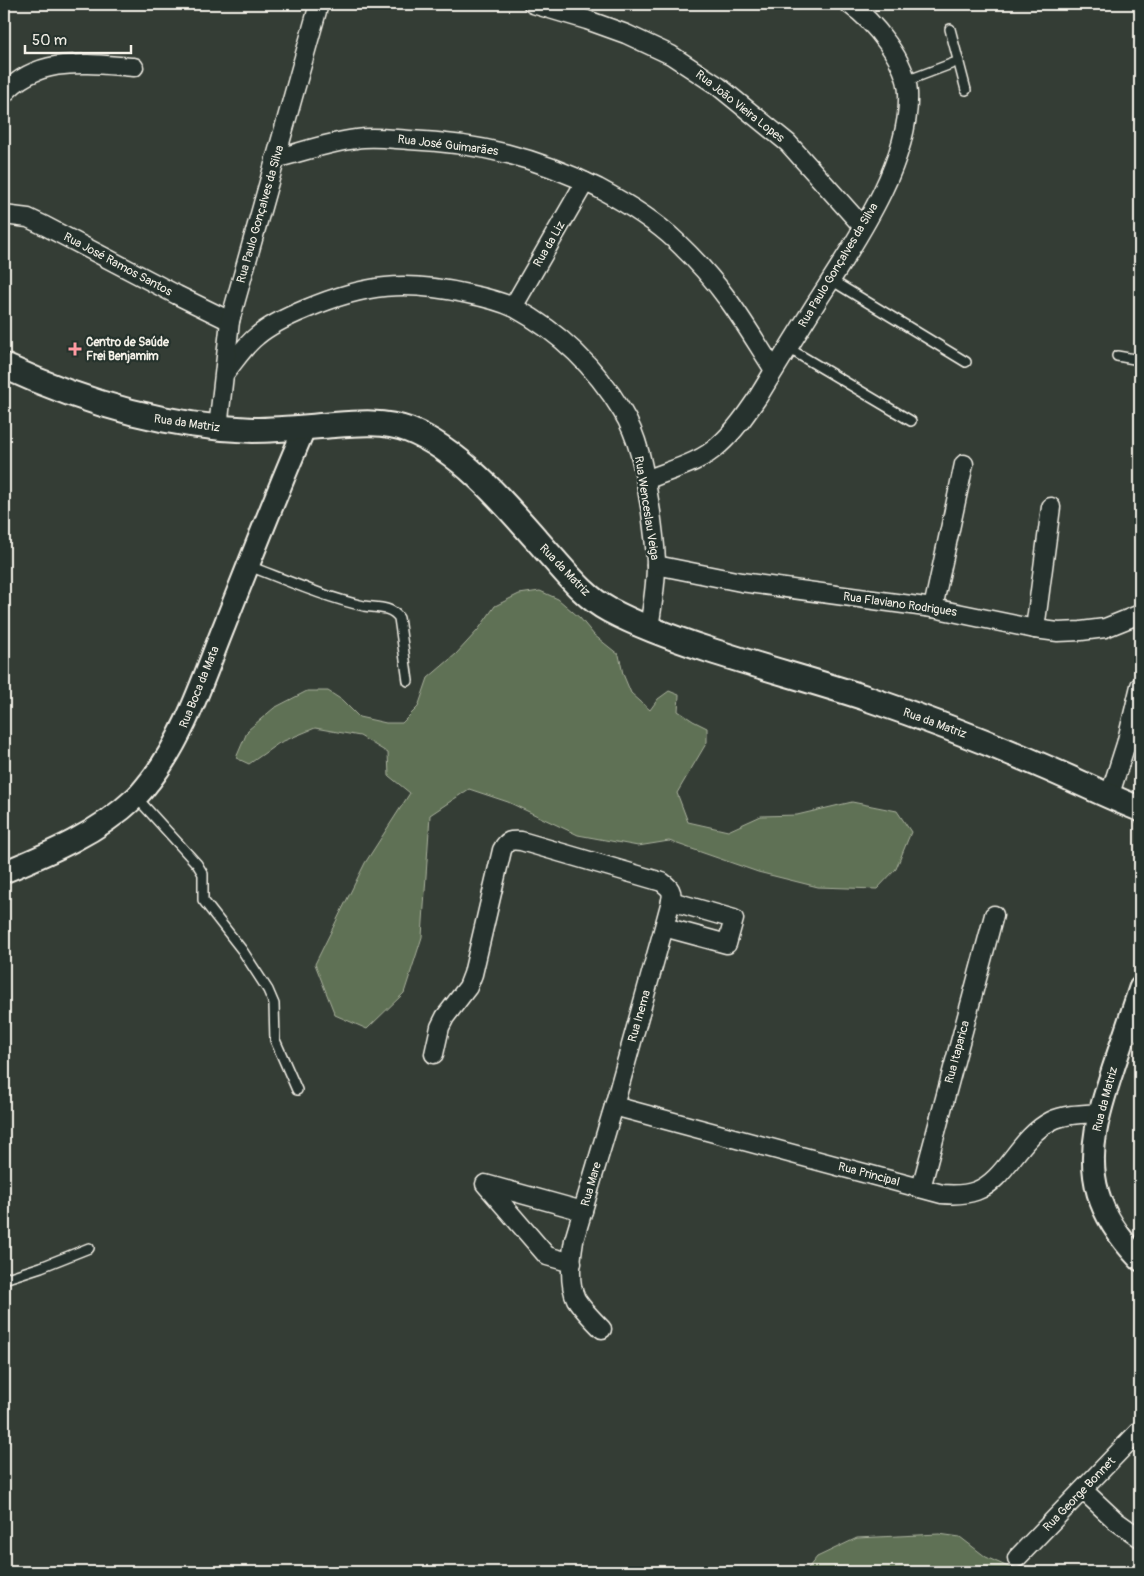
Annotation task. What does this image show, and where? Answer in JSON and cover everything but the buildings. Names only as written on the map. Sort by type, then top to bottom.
[{"type":"main road","name":"Rua da Matriz","points":[[4,366],[28,377],[111,407],[180,423],[256,430],[367,423],[388,425],[408,430],[449,453],[511,511],[586,594],[605,608],[626,619],[689,643],[837,689],[981,740],[1140,809]]},
{"type":"street","name":"Rua Paulo Gonçalves da Silva","points":[[218,428],[230,321],[319,4]]},
{"type":"street","name":"Rua João Vieira Lopes","points":[[533,4],[626,34],[671,55],[718,86],[788,143],[863,227]]},
{"type":"street","name":"Rua Paulo Gonçalves da Silva","points":[[646,480],[702,457],[719,445],[740,423],[831,280],[879,197],[901,142],[907,116],[908,93],[902,68],[890,47],[872,24],[849,4]]},
{"type":"street","points":[[4,94],[25,76],[48,66],[67,64],[134,67]]},
{"type":"street","name":"Rua José Guimarães","points":[[275,159],[357,138],[428,141],[502,152],[534,161],[584,182],[620,199],[650,219],[675,240],[729,301],[774,370]]},
{"type":"street","name":"Rua da Liz","points":[[513,307],[584,182]]},
{"type":"street","name":"Rua José Ramos Santos","points":[[4,215],[28,218],[230,321]]},
{"type":"street","name":"Rua Wenceslau Veiga","points":[[225,373],[256,336],[274,324],[327,300],[358,291],[387,286],[431,287],[486,298],[513,307],[577,353],[603,383],[623,412],[636,440],[646,480],[656,565],[649,628]]},
{"type":"street","name":"Rua Boca da Mata","points":[[4,872],[79,838],[112,817],[136,798],[173,748],[189,715],[305,427]]},
{"type":"street","points":[[933,608],[964,464]]},
{"type":"street","points":[[1035,629],[1051,507]]},
{"type":"street","name":"Rua Flaviano Rodrigues","points":[[656,565],[741,582],[933,608],[1035,629],[1066,632],[1105,628],[1140,614]]},
{"type":"street","points":[[1109,797],[1126,744],[1140,686]]},
{"type":"street","points":[[434,1054],[443,1022],[468,987],[473,974],[502,850],[506,843],[512,840],[521,841],[662,882],[670,888],[672,894],[671,901],[734,919],[727,944],[664,927]]},
{"type":"street","name":"Rua Inema","points":[[614,1106],[671,901]]},
{"type":"street","name":"Rua Itaparica","points":[[921,1188],[994,915]]},
{"type":"street","name":"Rua da Matriz","points":[[1140,988],[1133,1032],[1099,1113],[1094,1141],[1094,1170],[1098,1194],[1109,1219],[1130,1250],[1140,1260]]},
{"type":"street","name":"Rua Principal","points":[[614,1106],[942,1194],[959,1195],[976,1191],[990,1183],[1024,1143],[1037,1130],[1052,1120],[1099,1113]]},
{"type":"street","name":"Rua Mare","points":[[602,1330],[576,1297],[573,1289],[572,1263],[574,1240],[614,1106]]},
{"type":"street","points":[[572,1263],[547,1256],[484,1184],[583,1211]]},
{"type":"street","name":"Rua George Bonnet","points":[[1017,1558],[1140,1430]]},
{"type":"street","points":[[1083,1490],[1116,1521],[1140,1538]]},
{"type":"lane","points":[[950,29],[966,90]]},
{"type":"lane","points":[[906,81],[959,60]]},
{"type":"lane","points":[[831,280],[966,362]]},
{"type":"lane","points":[[788,348],[911,421]]},
{"type":"lane","points":[[1117,356],[1140,360]]},
{"type":"lane","points":[[248,565],[343,600],[365,606],[385,608],[395,613],[399,618],[408,681]]},
{"type":"lane","points":[[136,798],[197,864],[203,874],[203,900],[242,950],[268,990],[274,1004],[275,1040],[297,1090]]},
{"type":"lane","points":[[4,1279],[89,1248]]},
{"type":"green space","points":[[540,591],[558,599],[580,618],[594,635],[619,655],[623,674],[631,693],[650,710],[658,699],[669,691],[679,695],[678,711],[707,728],[707,742],[677,793],[688,822],[728,831],[761,816],[797,815],[852,802],[897,811],[911,832],[896,869],[877,889],[818,887],[758,872],[669,841],[638,846],[578,835],[508,802],[469,789],[430,815],[422,937],[404,993],[367,1029],[335,1015],[315,964],[365,863],[410,793],[389,776],[388,753],[360,736],[315,728],[279,743],[249,764],[236,758],[248,730],[274,708],[307,691],[328,691],[342,700],[359,717],[386,723],[402,723],[418,707],[428,678],[456,654],[478,630],[495,606],[519,594]]},
{"type":"green space","points":[[939,1534],[960,1537],[986,1557],[1019,1572],[805,1572],[817,1557],[857,1538]]},
{"type":"place","name":"Centro de Saúde Frei Benjamim","points":[[75,349]]}]
